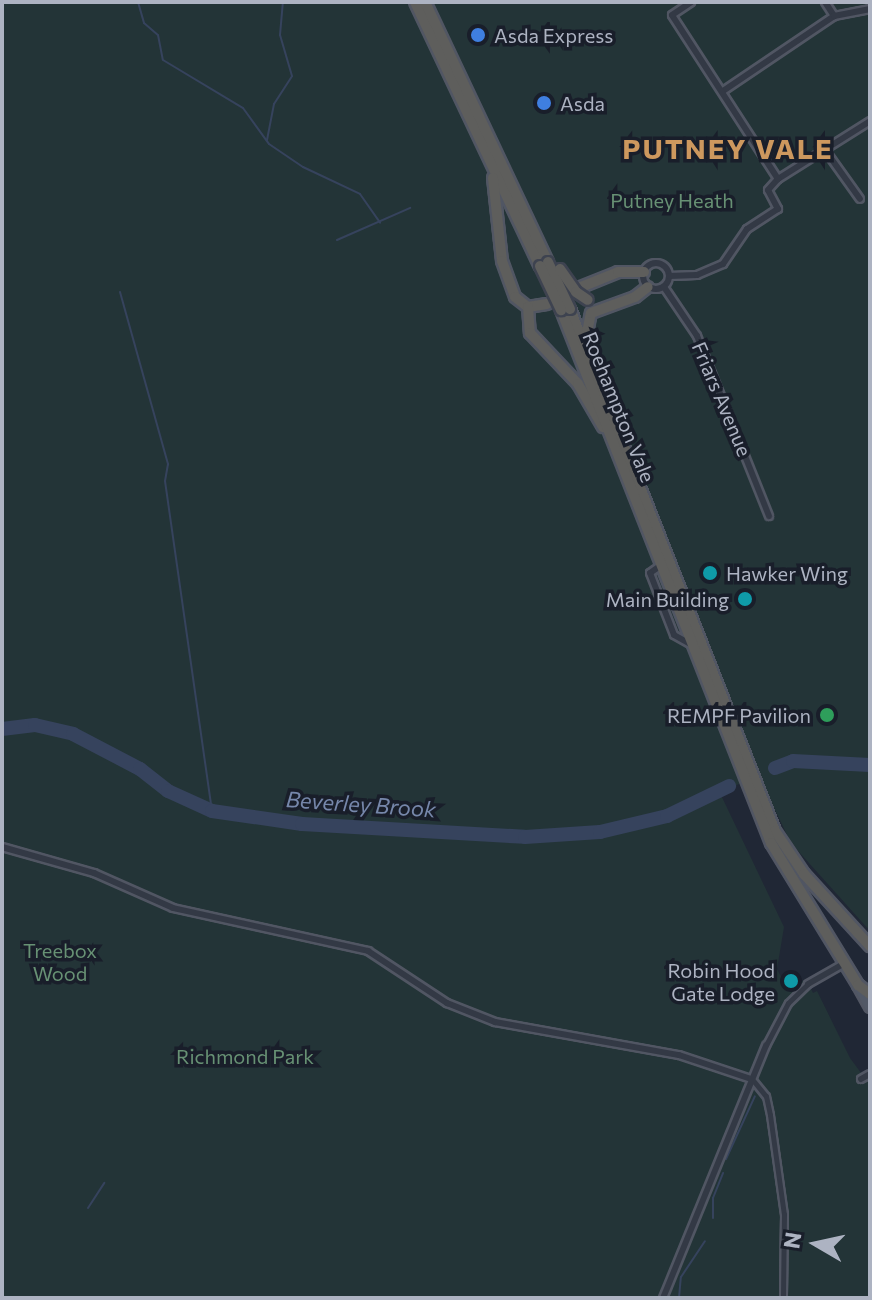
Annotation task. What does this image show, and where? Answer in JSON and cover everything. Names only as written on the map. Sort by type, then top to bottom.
[{"type":"highway","name":"Roehampton Vale","points":[[415,2],[488,156],[586,348],[771,833]]},
{"type":"highway","name":"Roehampton Vale","points":[[425,2],[528,219],[544,264]]},
{"type":"highway","points":[[488,156],[501,220],[502,261],[515,297],[528,307],[547,304]]},
{"type":"highway","points":[[528,219],[576,292],[588,300],[607,304]]},
{"type":"highway","points":[[581,287],[618,272],[644,272]]},
{"type":"highway","points":[[586,348],[586,320],[607,304],[635,297],[648,287]]},
{"type":"highway","points":[[528,307],[530,333],[586,394],[628,475]]},
{"type":"highway","name":"Roehampton Vale","points":[[566,310],[660,566],[771,833]]},
{"type":"highway","points":[[771,833],[870,946]]},
{"type":"highway","points":[[771,833],[858,985],[870,994]]},
{"type":"main road","points":[[858,985],[870,1007]]},
{"type":"street","points":[[691,2],[672,15],[778,179]]},
{"type":"street","points":[[825,2],[834,16]]},
{"type":"street","points":[[723,91],[834,16],[870,9]]},
{"type":"street","points":[[669,276],[697,275],[723,264],[738,237],[778,209],[768,190],[778,179],[870,121]]},
{"type":"street","points":[[825,150],[860,199]]},
{"type":"street","points":[[660,264],[669,276],[664,287],[648,287],[644,272],[660,264]]},
{"type":"street","name":"Friars Avenue","points":[[664,287],[697,336],[769,516]]},
{"type":"street","points":[[2,847],[94,873],[173,908],[368,951],[447,1003],[495,1022],[679,1055],[751,1079],[766,1096],[770,1115],[784,1214],[783,1298]]},
{"type":"street","points":[[663,1298],[766,1045],[798,990],[845,963]]},
{"type":"street","points":[[861,1079],[870,1074]]},
{"type":"green space","points":[[2,2],[870,2],[870,931],[791,843],[758,775],[720,793],[784,927],[777,969],[788,990],[806,979],[813,993],[817,991],[850,1058],[870,1085],[870,1298],[2,1298]]},
{"type":"waterway","points":[[138,2],[144,23],[158,35],[163,60],[243,108],[269,144],[303,167],[360,194],[380,223]]},
{"type":"waterway","points":[[267,140],[274,104],[292,76],[280,35],[283,2]]},
{"type":"waterway","points":[[337,240],[410,208]]},
{"type":"waterway","points":[[120,292],[168,464],[165,481],[212,811]]},
{"type":"waterway","name":"Beverley Brook","points":[[2,729],[35,725],[73,734],[140,769],[168,791],[212,811],[302,824],[525,837],[600,832],[667,816],[729,786]]},
{"type":"waterway","name":"Beverley Brook","points":[[775,768],[793,761],[870,765]]},
{"type":"waterway","points":[[726,1159],[755,1096]]},
{"type":"waterway","points":[[713,1218],[713,1198],[723,1173]]},
{"type":"waterway","points":[[88,1208],[104,1183]]},
{"type":"waterway","points":[[679,1298],[681,1277],[705,1241]]},
{"type":"place","name":"Asda Express","points":[[478,35]]},
{"type":"place","name":"Asda","points":[[544,103]]},
{"type":"place","name":"Hawker Wing","points":[[710,573]]},
{"type":"place","name":"Main Building","points":[[745,599]]},
{"type":"place","name":"REMPF Pavilion","points":[[827,715]]},
{"type":"place","name":"Robin Hood Gate Lodge","points":[[791,981]]},
{"type":"district","name":"PUTNEY VALE","points":[[728,148]]},
{"type":"park label","name":"Putney Heath","points":[[672,200]]},
{"type":"park label","name":"Treebox Wood","points":[[60,962]]},
{"type":"park label","name":"Richmond Park","points":[[245,1056]]}]
